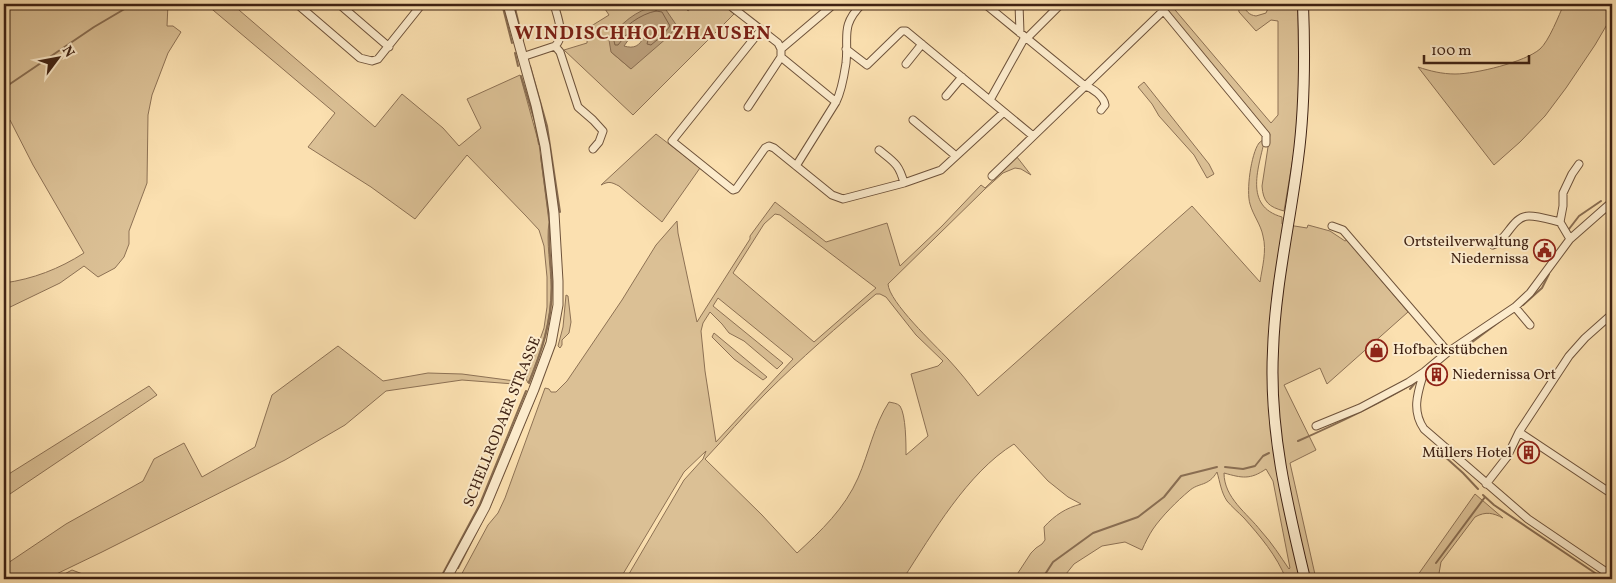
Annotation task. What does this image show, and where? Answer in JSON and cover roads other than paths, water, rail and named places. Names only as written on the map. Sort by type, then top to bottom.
[{"type":"main road","points":[[1303,4],[1304,89],[1298,159],[1274,321],[1272,383],[1283,483],[1304,579]]},
{"type":"street","points":[[297,4],[360,58],[372,61],[378,60],[422,4]]},
{"type":"street","points":[[339,4],[389,47]]},
{"type":"street","name":"SCHELLRODAER STRASSE","points":[[446,579],[485,508],[506,458],[551,343],[558,304],[557,248],[546,146],[508,4]]},
{"type":"street","points":[[522,56],[555,46],[560,39],[561,34],[554,4]]},
{"type":"street","points":[[728,4],[760,31],[778,43],[781,49],[781,57],[748,107]]},
{"type":"street","points":[[781,49],[834,4]]},
{"type":"street","points":[[796,166],[840,93],[846,62],[847,25],[850,17],[862,4]]},
{"type":"street","points":[[984,4],[1085,86],[1091,88],[1104,101],[1105,106],[1101,110]]},
{"type":"street","points":[[1019,4],[1024,36]]},
{"type":"street","points":[[990,100],[1024,36],[1061,4]]},
{"type":"street","points":[[1158,4],[1266,135],[1266,143]]},
{"type":"street","points":[[992,176],[1164,10]]},
{"type":"street","points":[[846,49],[867,65],[903,30],[1033,136]]},
{"type":"street","points":[[760,31],[672,140],[734,190],[765,148],[769,146],[832,195],[843,199],[904,183],[941,170],[1004,112]]},
{"type":"street","points":[[906,64],[922,44]]},
{"type":"street","points":[[555,46],[560,52],[578,107],[602,131],[599,142],[593,149]]},
{"type":"street","points":[[781,57],[836,102]]},
{"type":"street","points":[[946,96],[962,77]]},
{"type":"street","points":[[913,120],[956,156]]},
{"type":"street","points":[[879,150],[901,170],[904,183]]},
{"type":"street","points":[[1570,239],[1560,222],[1563,194],[1579,164]]},
{"type":"street","points":[[1316,426],[1380,399],[1424,372],[1448,352],[1515,307],[1540,282],[1570,239],[1612,202]]},
{"type":"street","points":[[1492,245],[1499,243],[1522,218],[1528,216],[1560,222]]},
{"type":"street","points":[[1332,226],[1343,230],[1448,352]]},
{"type":"street","points":[[1515,307],[1530,326]]},
{"type":"street","points":[[1486,484],[1507,457],[1519,432],[1569,356],[1585,338],[1612,314]]},
{"type":"street","points":[[1424,372],[1416,414],[1419,422],[1432,437],[1528,519],[1612,576]]},
{"type":"street","points":[[1519,432],[1612,494]]},
{"type":"water","points":[[656,6],[664,7],[677,26],[668,37],[631,69],[611,52],[609,40],[629,18]],"holes":[[[643,32],[644,36],[639,44],[634,47],[624,46],[629,39]]]},
{"type":"waterway","points":[[4,88],[94,27],[133,4]]},
{"type":"waterway","points":[[502,4],[512,43]]},
{"type":"waterway","points":[[514,4],[523,41]]},
{"type":"waterway","points":[[515,53],[518,66]]},
{"type":"waterway","points":[[530,66],[547,126],[560,212]]},
{"type":"waterway","points":[[521,76],[535,122],[539,144]]},
{"type":"waterway","points":[[529,383],[545,336],[552,300],[550,222],[541,156]]},
{"type":"waterway","points":[[1569,229],[1579,216],[1601,201]]},
{"type":"waterway","points":[[1523,305],[1542,288],[1549,274]]},
{"type":"waterway","points":[[1467,346],[1503,319]]},
{"type":"waterway","points":[[1298,441],[1358,413],[1416,382]]},
{"type":"waterway","points":[[1410,389],[1415,383]]},
{"type":"waterway","points":[[489,508],[538,390]]},
{"type":"waterway","points":[[440,579],[480,504],[526,391]]},
{"type":"waterway","points":[[1433,446],[1478,489]]},
{"type":"waterway","points":[[1225,467],[1243,469],[1255,466],[1263,456],[1269,453]]},
{"type":"waterway","points":[[1042,579],[1053,562],[1093,533],[1138,517],[1164,497],[1181,476],[1217,467]]},
{"type":"waterway","points":[[1483,495],[1494,505],[1604,579]]},
{"type":"waterway","points":[[1436,563],[1485,497]]},
{"type":"waterway","points":[[458,568],[483,519]]},
{"type":"waterway","points":[[452,579],[454,575]]},
{"type":"place","name":"Ortsteilverwaltung Niedernissa","points":[[1545,251]]},
{"type":"place","name":"Hofbackstübchen","points":[[1377,350]]},
{"type":"place","name":"Niedernissa Ort","points":[[1436,375]]},
{"type":"place","name":"Müllers Hotel","points":[[1528,453]]},
{"type":"district","name":"WINDISCHHOLZHAUSEN","points":[[643,34]]}]
